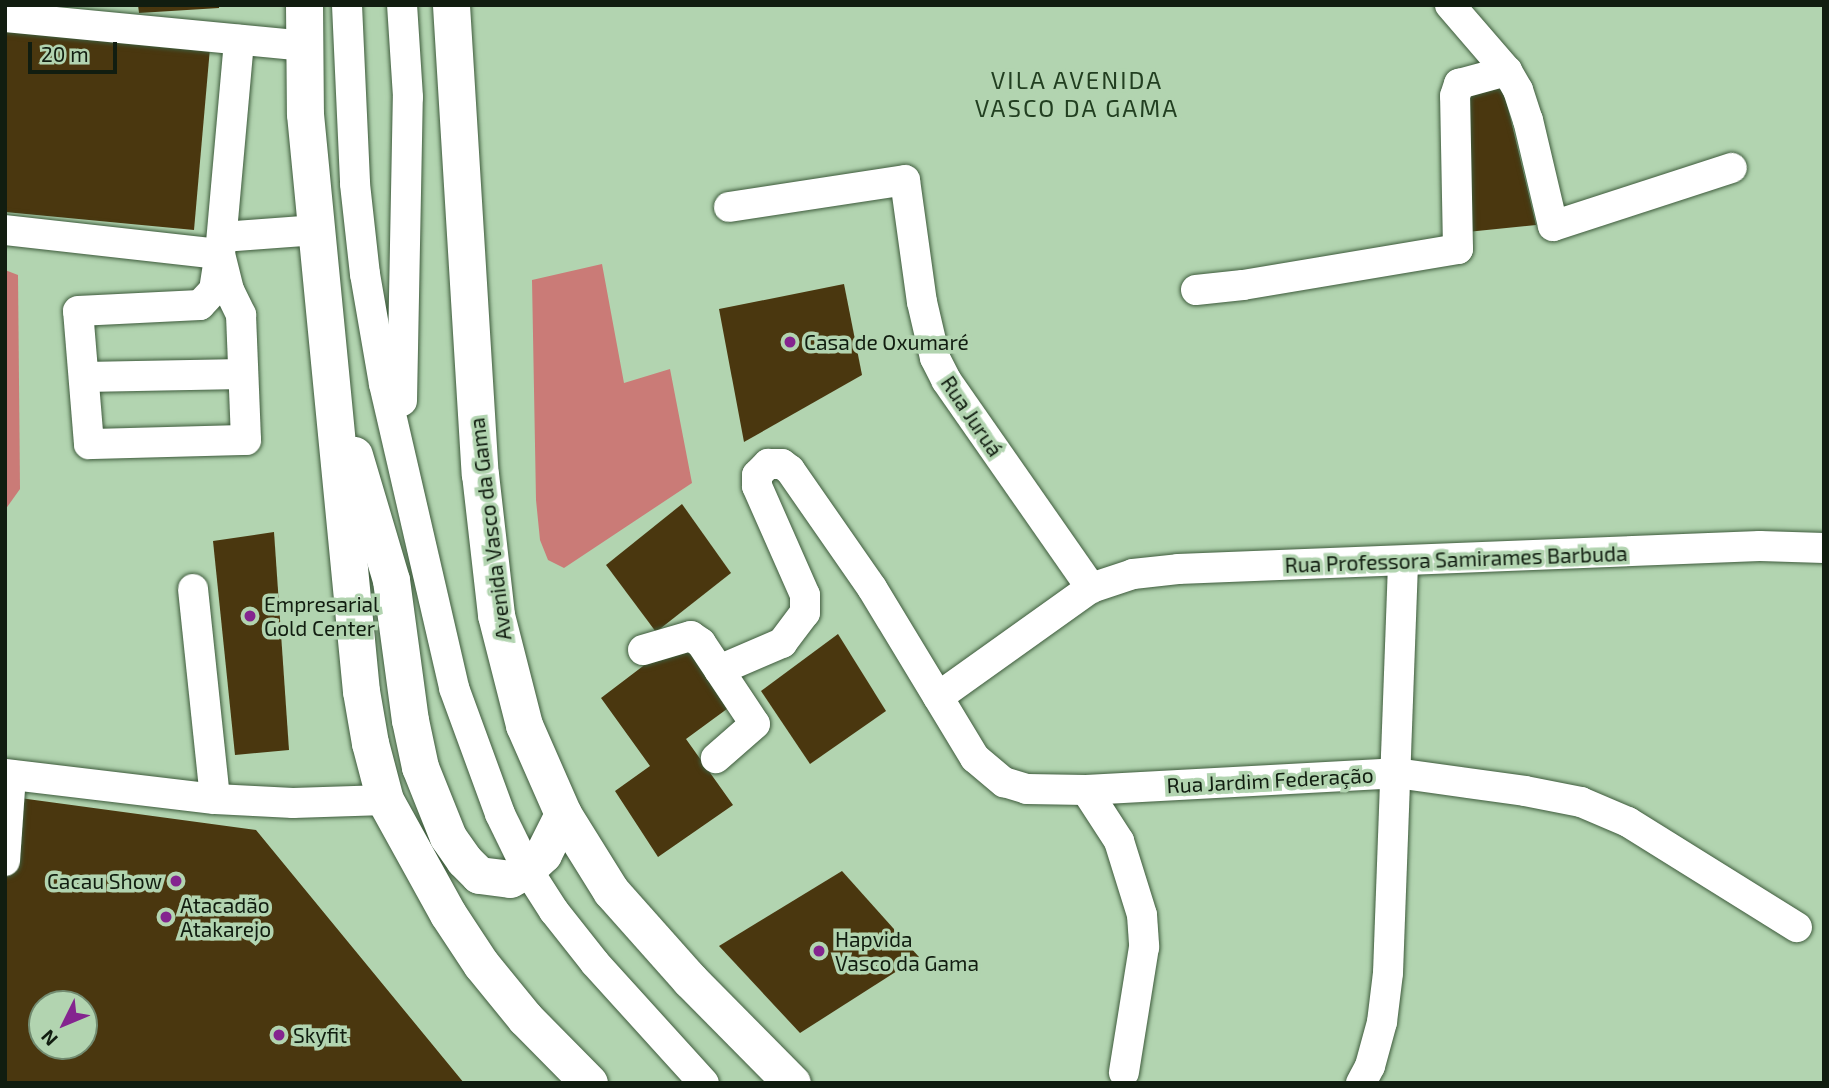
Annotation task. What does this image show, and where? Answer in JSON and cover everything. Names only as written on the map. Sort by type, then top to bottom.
[{"type":"main road","points":[[289,5],[305,114],[334,391],[361,691],[370,743],[385,800],[415,859],[481,964],[525,1018],[589,1083]]},
{"type":"main road","points":[[304,5],[305,114]]},
{"type":"main road","name":"Avenida Vasco da Gama","points":[[451,5],[480,474],[496,615],[524,725],[563,814],[592,864],[639,926],[792,1083]]},
{"type":"main road","points":[[334,391],[382,544],[398,617],[410,720],[420,767],[448,837],[464,860],[479,875],[510,879],[527,869],[553,839],[563,814]]},
{"type":"street","points":[[347,5],[355,184],[365,274],[384,384],[454,688],[500,814],[527,869],[554,911],[595,963],[704,1083]]},
{"type":"street","points":[[402,5],[408,97],[401,380],[407,478]]},
{"type":"street","points":[[1450,5],[1507,71],[1518,90],[1528,120],[1553,226],[1732,168]]},
{"type":"street","points":[[5,17],[294,45]]},
{"type":"street","points":[[221,246],[229,290],[241,315],[246,440],[89,444],[78,311],[200,305],[214,290],[221,246],[239,40]]},
{"type":"street","points":[[1196,290],[1458,249],[1455,96],[1460,84],[1507,71]]},
{"type":"street","name":"Rua Juruá","points":[[729,207],[905,180],[922,302],[935,358],[946,380],[1091,588]]},
{"type":"street","points":[[5,230],[221,246],[317,230]]},
{"type":"street","points":[[84,377],[243,374]]},
{"type":"street","name":"Rua Jardim Federação","points":[[719,670],[782,643],[806,612],[805,595],[757,486],[757,475],[762,469],[776,463],[790,470],[864,577],[975,758],[1004,782],[1027,789],[1086,790],[1396,773],[1581,802],[1628,822],[1671,846],[1797,928]]},
{"type":"street","name":"Rua Professora Samirames Barbuda","points":[[1091,588],[1133,574],[1178,569],[1760,547],[1824,548]]},
{"type":"street","points":[[1361,1083],[1370,1066],[1382,1022],[1388,973],[1403,561]]},
{"type":"street","points":[[938,697],[1091,588]]},
{"type":"street","points":[[193,589],[215,799]]},
{"type":"street","points":[[643,650],[691,636],[701,643],[755,724],[716,758]]},
{"type":"street","points":[[5,861],[8,774],[215,799],[293,803],[385,800]]},
{"type":"street","points":[[1086,790],[1119,841],[1142,915],[1144,947],[1124,1072]]},
{"type":"shaded area","points":[[602,264],[624,383],[670,369],[692,483],[564,568],[548,560],[540,540],[536,500],[532,280]]},
{"type":"shaded area","points":[[5,270],[18,275],[20,489],[5,510]]},
{"type":"building","points":[[138,5],[219,5],[219,8],[139,13]]},
{"type":"building","points":[[5,28],[210,48],[194,230],[5,212]]},
{"type":"building","points":[[1503,87],[1536,225],[1467,232],[1463,95]]},
{"type":"building","name":"Casa de Oxumaré","points":[[844,284],[862,375],[744,442],[719,309]]},
{"type":"building","points":[[682,504],[731,573],[656,632],[606,565]]},
{"type":"building","name":"Empresarial Gold Center","points":[[274,532],[289,750],[235,755],[213,541]]},
{"type":"building","points":[[838,634],[886,711],[810,764],[761,691]]},
{"type":"building","points":[[680,638],[731,706],[686,739],[733,805],[658,857],[615,791],[650,766],[601,698]]},
{"type":"building","name":"Atacadão Atakarejo","points":[[5,796],[256,830],[464,1083],[5,1083]]},
{"type":"building","name":"Hapvida Vasco da Gama","points":[[842,871],[919,957],[800,1033],[719,946]]},
{"type":"place","name":"Casa de Oxumaré","points":[[790,342]]},
{"type":"place","name":"Empresarial Gold Center","points":[[250,616]]},
{"type":"place","name":"Cacau Show","points":[[176,881]]},
{"type":"place","name":"Atacadão Atakarejo","points":[[166,917]]},
{"type":"place","name":"Hapvida Vasco da Gama","points":[[819,951]]},
{"type":"place","name":"Skyfit","points":[[279,1035]]},
{"type":"district","name":"VILA AVENIDA VASCO DA GAMA","points":[[1077,94]]}]
